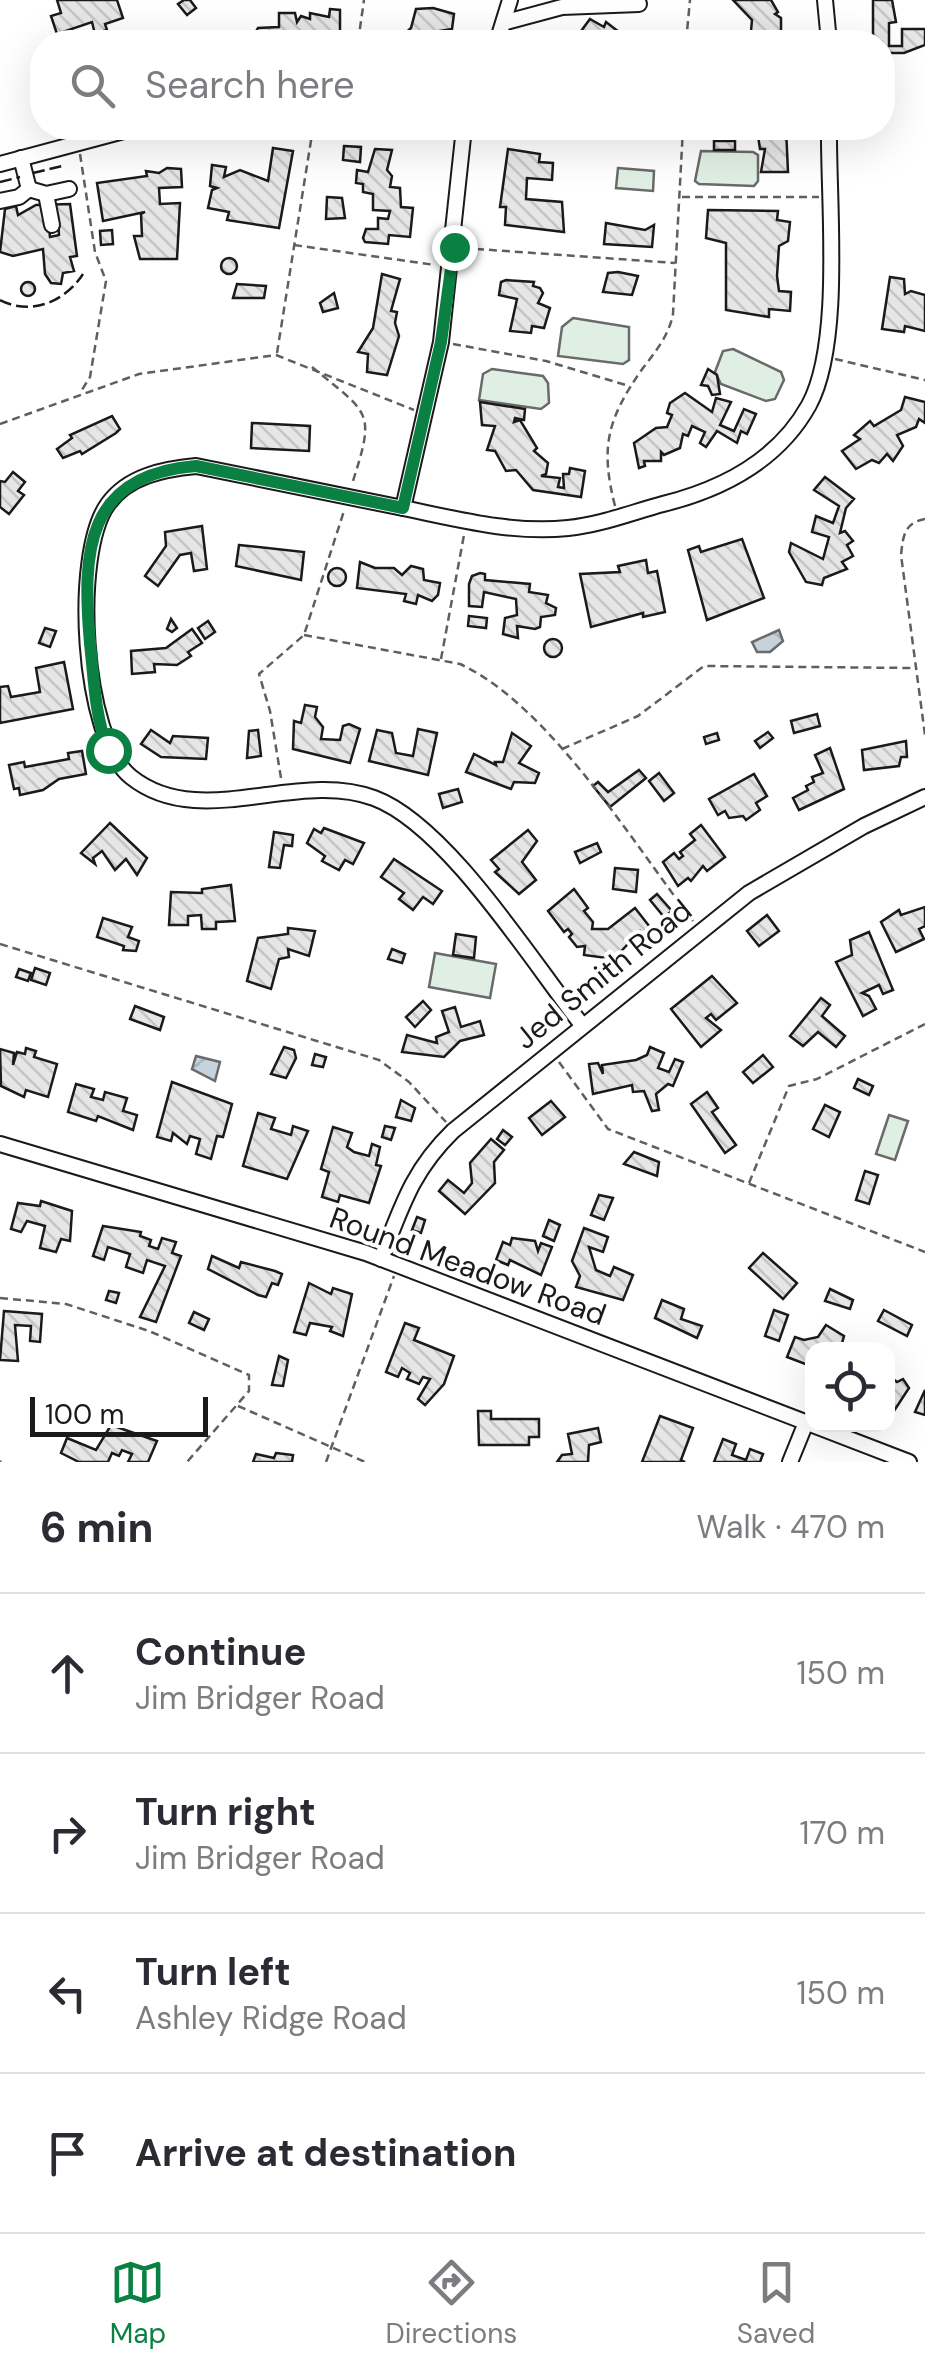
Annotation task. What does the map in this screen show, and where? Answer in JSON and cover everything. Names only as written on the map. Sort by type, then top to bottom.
[{"type":"street","points":[[502,30],[510,0]]},
{"type":"street","points":[[825,0],[829,30]]},
{"type":"street","points":[[506,22],[562,8],[638,4]]},
{"type":"street","points":[[0,164],[89,140]]},
{"type":"street","points":[[403,508],[441,342],[463,140]]},
{"type":"street","points":[[582,1025],[451,857],[406,816],[356,792],[317,788],[210,800],[178,798],[151,791],[128,774],[108,750],[98,724],[86,564],[94,530],[109,502],[138,479],[166,468],[196,466],[467,522],[568,528],[694,496],[760,464],[810,404],[824,356],[829,140]]},
{"type":"street","points":[[21,158],[29,189]]},
{"type":"street","points":[[29,189],[46,194],[69,189]]},
{"type":"street","points":[[0,201],[20,197],[29,189]]},
{"type":"street","points":[[46,194],[52,226]]},
{"type":"street","name":"Jed Smith Road","points":[[381,1259],[411,1181],[425,1158],[453,1131],[749,893],[864,826],[925,797]]},
{"type":"street","name":"Round Meadow Road","points":[[0,1144],[381,1259],[805,1425]]},
{"type":"street","points":[[790,1462],[805,1425]]},
{"type":"street","name":"Round Meadow Road","points":[[825,1432],[909,1462]]},
{"type":"path","points":[[360,30],[364,0]]},
{"type":"path","points":[[687,30],[690,0]]},
{"type":"path","points":[[276,355],[311,140]]},
{"type":"path","points":[[618,516],[604,449],[630,386],[671,324],[682,140]]},
{"type":"path","points":[[78,143],[95,252],[106,281],[90,376],[80,394]]},
{"type":"path","points":[[680,196],[828,198]]},
{"type":"path","points":[[294,245],[451,267]]},
{"type":"path","points":[[454,247],[676,263]]},
{"type":"path","points":[[441,342],[546,361],[630,386]]},
{"type":"path","points":[[0,424],[139,374],[276,355],[424,415]]},
{"type":"path","points":[[824,356],[925,380]]},
{"type":"path","points":[[925,519],[913,522],[903,534],[901,555],[925,736]]},
{"type":"path","points":[[440,661],[467,522]]},
{"type":"path","points":[[283,792],[270,712],[259,674],[284,649],[304,635],[440,661],[483,675],[523,708],[561,750],[693,921]]},
{"type":"path","points":[[561,750],[638,716],[704,666],[915,668]]},
{"type":"path","points":[[0,944],[379,1060],[409,1082],[453,1131]]},
{"type":"path","points":[[748,1184],[790,1086],[817,1080],[925,1024]]},
{"type":"path","points":[[551,1050],[608,1129],[925,1252]]},
{"type":"path","points":[[326,1462],[398,1265]]},
{"type":"path","points":[[0,1298],[66,1304],[150,1331],[249,1376],[249,1391],[187,1462]]},
{"type":"path","points":[[237,1405],[365,1462]]},
{"type":"green space","points":[[701,151],[753,152],[758,155],[758,181],[754,186],[699,184],[695,181]]},
{"type":"green space","points":[[618,168],[654,171],[653,191],[616,188]]},
{"type":"green space","points":[[573,318],[629,327],[629,360],[623,364],[558,356],[562,327]]},
{"type":"green space","points":[[733,349],[781,372],[784,380],[775,399],[766,401],[721,384],[715,372],[723,351]]},
{"type":"green space","points":[[492,369],[543,376],[548,383],[549,403],[541,409],[479,400],[483,374]]},
{"type":"green space","points":[[435,953],[496,964],[490,998],[429,987]]},
{"type":"green space","points":[[889,1115],[908,1121],[895,1160],[876,1154]]},
{"type":"water","points":[[779,630],[783,641],[770,652],[757,652],[752,642]]},
{"type":"water","points":[[196,1056],[220,1062],[215,1081],[192,1069]]},
{"type":"building","points":[[57,0],[117,0],[123,18],[105,24],[107,30],[94,30],[92,22],[56,30],[51,16],[61,13]]},
{"type":"building","points":[[190,0],[196,8],[187,15],[178,4]]},
{"type":"building","points":[[733,0],[771,0],[778,12],[775,14],[781,18],[781,30],[751,30],[752,20]]},
{"type":"building","points":[[873,0],[892,0],[896,22],[889,23],[889,30],[873,30]]},
{"type":"building","points":[[433,8],[454,14],[452,29],[409,30],[416,9]]},
{"type":"building","points":[[330,9],[340,10],[340,30],[257,30],[279,27],[279,13],[295,13],[297,22],[301,16],[310,19],[310,13],[329,17]]},
{"type":"building","points":[[590,19],[604,27],[606,22],[616,30],[582,30]]},
{"type":"building","points":[[902,29],[925,29],[925,45],[895,53],[895,46],[902,46]]},
{"type":"building","points":[[759,140],[787,140],[788,172],[761,172],[765,149],[760,149]]},
{"type":"building","points":[[714,141],[735,141],[735,150],[714,150]]},
{"type":"building","points":[[344,146],[361,147],[360,162],[343,160]]},
{"type":"building","points":[[273,148],[293,151],[279,228],[227,220],[229,212],[208,208],[212,190],[217,188],[210,186],[212,165],[226,167],[224,177],[240,170],[268,181]]},
{"type":"building","points":[[375,149],[392,150],[387,170],[392,176],[390,187],[400,188],[401,207],[413,208],[410,237],[389,235],[388,244],[365,242],[363,238],[366,229],[378,229],[378,218],[388,219],[390,211],[373,210],[373,194],[363,192],[363,184],[356,183],[357,170],[368,172]]},
{"type":"building","points":[[508,149],[540,154],[539,162],[553,163],[552,180],[527,178],[526,199],[562,202],[564,232],[505,225],[506,207],[500,207]]},
{"type":"building","points":[[167,168],[181,169],[182,187],[159,188],[160,204],[180,203],[177,259],[140,259],[134,236],[142,236],[141,214],[145,212],[103,221],[97,183],[147,176],[146,171],[159,173]]},
{"type":"building","points":[[327,197],[342,198],[345,218],[326,219]]},
{"type":"building","points":[[70,204],[77,256],[70,257],[74,271],[63,273],[61,284],[51,283],[45,274],[43,249],[13,256],[0,252],[5,209],[16,206],[18,215],[36,205]],"holes":[[[58,217],[59,235],[50,237],[48,219]]]},
{"type":"building","points":[[708,210],[778,211],[777,220],[790,222],[788,241],[779,246],[777,276],[779,291],[791,292],[790,311],[769,309],[769,317],[726,310],[726,243],[706,238]]},
{"type":"building","points":[[606,223],[645,230],[654,225],[652,247],[604,244]]},
{"type":"building","points":[[112,230],[113,244],[101,245],[100,231]]},
{"type":"building","points":[[229,258],[237,266],[229,274],[221,266]]},
{"type":"building","points":[[608,273],[638,276],[632,295],[603,292]]},
{"type":"building","points":[[382,274],[400,279],[391,311],[397,312],[399,336],[387,375],[367,372],[368,354],[358,352],[373,328]]},
{"type":"building","points":[[890,277],[904,279],[905,294],[911,291],[925,295],[925,331],[905,326],[904,332],[882,329]]},
{"type":"building","points":[[28,282],[35,289],[28,296],[21,289]]},
{"type":"building","points":[[501,282],[534,282],[533,286],[540,288],[543,293],[538,303],[550,308],[544,328],[532,326],[531,333],[510,331],[517,299],[499,295]]},
{"type":"building","points":[[237,284],[266,286],[264,298],[233,298]]},
{"type":"building","points":[[334,293],[338,308],[323,312],[320,303]]},
{"type":"building","points":[[708,369],[717,375],[720,394],[712,395],[708,386],[701,385]]},
{"type":"building","points":[[685,393],[712,412],[716,398],[731,402],[720,425],[734,431],[744,409],[756,414],[747,434],[741,431],[737,443],[717,431],[706,447],[700,443],[705,432],[692,426],[688,436],[683,434],[680,448],[664,455],[661,452],[661,461],[644,461],[645,466],[639,468],[634,443],[656,428],[667,427],[672,415],[667,413],[670,403]]},
{"type":"building","points":[[905,397],[925,402],[925,423],[919,419],[916,427],[897,435],[903,446],[893,461],[887,454],[879,463],[872,460],[856,469],[842,451],[860,439],[854,435],[870,421],[874,426],[901,410]]},
{"type":"building","points":[[480,402],[525,409],[524,420],[515,418],[514,422],[520,420],[537,448],[534,451],[548,463],[546,474],[541,476],[560,478],[558,487],[564,488],[563,474],[569,474],[570,468],[585,471],[581,497],[533,490],[516,470],[506,471],[495,451],[487,450],[495,426],[482,425]]},
{"type":"building","points":[[112,416],[120,429],[116,433],[82,454],[80,451],[63,458],[57,449],[72,438],[70,435]]},
{"type":"building","points":[[252,423],[310,426],[309,451],[251,448]]},
{"type":"building","points":[[13,472],[25,482],[18,491],[24,495],[9,514],[0,507],[0,481],[5,482]]},
{"type":"building","points":[[825,477],[854,499],[846,508],[840,533],[845,531],[853,541],[847,545],[853,556],[842,562],[847,569],[824,578],[822,585],[806,582],[789,552],[791,543],[823,559],[829,537],[812,532],[816,516],[833,523],[839,506],[814,490]]},
{"type":"building","points":[[202,526],[207,569],[194,571],[191,553],[180,555],[158,586],[145,576],[166,546],[165,532]]},
{"type":"building","points":[[742,539],[764,598],[707,620],[688,550],[699,546],[701,552]]},
{"type":"building","points":[[239,545],[304,552],[301,580],[236,566]]},
{"type":"building","points":[[646,560],[648,573],[657,571],[665,612],[643,617],[643,613],[591,627],[580,574],[620,572],[618,566]]},
{"type":"building","points":[[360,562],[375,568],[394,568],[402,575],[411,566],[423,569],[424,580],[440,583],[438,595],[432,601],[418,595],[416,604],[404,601],[406,594],[357,588]]},
{"type":"building","points":[[337,568],[346,577],[337,586],[328,577]]},
{"type":"building","points":[[485,574],[485,580],[530,584],[529,592],[548,595],[546,603],[556,608],[555,615],[541,617],[540,627],[535,629],[517,626],[518,638],[503,634],[505,618],[517,615],[516,599],[484,592],[482,607],[469,606],[469,584],[472,576]]},
{"type":"building","points":[[469,616],[487,618],[486,628],[468,626]]},
{"type":"building","points":[[171,619],[177,628],[172,632],[167,629]]},
{"type":"building","points":[[208,621],[215,632],[205,639],[198,628]]},
{"type":"building","points":[[45,628],[56,631],[50,647],[39,643]]},
{"type":"building","points":[[192,629],[202,643],[188,652],[191,656],[177,665],[154,664],[155,672],[132,674],[131,651],[166,648]]},
{"type":"building","points":[[553,639],[560,641],[560,655],[553,657],[546,655],[544,648],[546,641]]},
{"type":"building","points":[[64,662],[73,709],[0,723],[0,687],[8,686],[11,697],[40,692],[36,668]]},
{"type":"building","points":[[305,705],[317,707],[315,717],[323,727],[321,739],[340,740],[343,726],[349,724],[360,729],[350,763],[293,749],[294,721],[301,723]]},
{"type":"building","points":[[817,714],[820,726],[794,733],[791,721]]},
{"type":"building","points":[[418,729],[437,733],[428,775],[369,761],[377,730],[392,733],[396,753],[413,756]]},
{"type":"building","points":[[151,730],[170,743],[173,736],[208,738],[206,759],[161,757],[141,744]]},
{"type":"building","points":[[258,730],[261,756],[247,758],[249,731]]},
{"type":"building","points":[[768,732],[773,738],[760,748],[755,741]]},
{"type":"building","points":[[512,733],[531,746],[519,763],[539,773],[535,783],[514,782],[511,789],[466,772],[474,754],[496,765],[495,762],[503,762]]},
{"type":"building","points":[[717,733],[719,740],[706,744],[704,737]]},
{"type":"building","points":[[906,741],[907,757],[901,757],[899,766],[864,770],[862,750]]},
{"type":"building","points":[[830,748],[844,789],[799,810],[793,798],[808,790],[806,786],[814,782],[812,777],[823,773],[815,755]]},
{"type":"building","points":[[82,751],[86,774],[59,779],[43,790],[20,795],[19,788],[14,789],[9,765],[24,762],[25,767],[69,759],[68,753]]},
{"type":"building","points":[[639,770],[646,778],[610,807],[593,786],[598,782],[608,792]]},
{"type":"building","points":[[659,773],[674,793],[664,801],[649,781]]},
{"type":"building","points":[[754,774],[767,796],[756,803],[760,810],[746,820],[743,816],[729,818],[725,811],[718,815],[709,799]]},
{"type":"building","points":[[458,789],[462,802],[443,808],[439,794]]},
{"type":"building","points":[[110,823],[147,858],[137,875],[126,859],[115,870],[102,851],[93,858],[95,864],[81,853]]},
{"type":"building","points":[[701,825],[725,857],[707,871],[703,866],[691,881],[688,878],[678,886],[663,862],[674,853],[679,859],[683,856],[680,852],[695,840],[690,834]]},
{"type":"building","points":[[324,828],[364,843],[353,864],[345,860],[339,870],[322,861],[325,856],[307,843],[314,829],[321,833]]},
{"type":"building","points":[[528,830],[537,841],[522,862],[536,880],[519,894],[495,872],[499,869],[491,860]]},
{"type":"building","points":[[274,832],[293,835],[292,846],[284,845],[280,868],[269,867]]},
{"type":"building","points":[[597,843],[601,852],[580,863],[575,852]]},
{"type":"building","points":[[394,859],[442,891],[433,904],[423,897],[413,910],[399,899],[404,893],[381,877]]},
{"type":"building","points":[[615,868],[638,870],[636,892],[613,889]]},
{"type":"building","points":[[231,885],[235,921],[216,922],[216,929],[202,929],[201,915],[188,916],[188,925],[169,925],[171,892],[202,893],[202,889]]},
{"type":"building","points":[[574,889],[588,908],[584,911],[593,922],[592,929],[608,929],[635,908],[653,931],[645,937],[640,931],[614,959],[584,955],[585,946],[577,947],[568,929],[564,932],[548,911]]},
{"type":"building","points":[[657,894],[672,911],[664,917],[650,900]]},
{"type":"building","points":[[925,907],[925,926],[919,929],[924,939],[896,952],[881,922],[899,910],[901,915]]},
{"type":"building","points":[[767,915],[779,931],[759,946],[747,931]]},
{"type":"building","points":[[103,918],[132,927],[128,937],[139,941],[136,951],[123,950],[124,946],[97,937]]},
{"type":"building","points":[[288,928],[315,931],[309,956],[288,949],[289,957],[279,959],[271,989],[247,981],[258,938],[288,934]]},
{"type":"building","points":[[869,932],[893,990],[883,994],[879,985],[862,993],[869,996],[876,1009],[863,1016],[836,962],[852,955],[850,940]]},
{"type":"building","points":[[456,934],[476,937],[474,958],[453,955]]},
{"type":"building","points":[[392,949],[405,954],[402,963],[388,959]]},
{"type":"building","points":[[35,968],[50,973],[46,985],[31,980]]},
{"type":"building","points":[[19,969],[31,973],[28,981],[16,977]]},
{"type":"building","points":[[712,976],[737,1003],[716,1020],[711,1014],[706,1018],[721,1030],[701,1047],[671,1009]]},
{"type":"building","points":[[821,998],[830,1005],[822,1016],[845,1036],[836,1047],[818,1032],[803,1046],[790,1036]]},
{"type":"building","points":[[423,1001],[431,1010],[415,1027],[406,1017]]},
{"type":"building","points":[[135,1006],[164,1017],[160,1030],[130,1019]]},
{"type":"building","points":[[455,1007],[461,1027],[480,1021],[484,1035],[460,1041],[444,1057],[402,1052],[407,1035],[437,1043],[436,1037],[449,1032],[442,1011]]},
{"type":"building","points":[[284,1047],[294,1050],[296,1058],[286,1078],[271,1074]]},
{"type":"building","points":[[650,1047],[664,1053],[658,1068],[669,1072],[675,1059],[683,1062],[673,1086],[668,1084],[656,1094],[659,1110],[652,1111],[644,1091],[633,1092],[632,1085],[593,1094],[589,1064],[598,1063],[603,1074],[602,1065],[636,1060],[647,1055]]},
{"type":"building","points":[[26,1048],[36,1051],[34,1057],[57,1064],[48,1097],[26,1090],[24,1097],[1,1086],[0,1049],[14,1053],[13,1065],[17,1052],[25,1054]]},
{"type":"building","points":[[315,1054],[326,1057],[323,1067],[312,1065]]},
{"type":"building","points":[[763,1055],[773,1067],[753,1083],[743,1072]]},
{"type":"building","points":[[858,1079],[873,1086],[869,1095],[854,1088]]},
{"type":"building","points":[[172,1082],[232,1104],[223,1137],[217,1136],[211,1159],[196,1154],[200,1139],[190,1136],[187,1144],[173,1133],[171,1141],[157,1137]]},
{"type":"building","points":[[76,1084],[94,1089],[91,1097],[103,1100],[105,1092],[127,1098],[123,1111],[137,1115],[133,1130],[98,1116],[96,1121],[68,1112]]},
{"type":"building","points":[[707,1092],[718,1108],[712,1112],[736,1145],[725,1153],[691,1104]]},
{"type":"building","points":[[401,1100],[415,1108],[411,1121],[396,1117]]},
{"type":"building","points":[[551,1101],[565,1117],[542,1135],[529,1118]]},
{"type":"building","points":[[825,1105],[840,1112],[829,1137],[813,1129]]},
{"type":"building","points":[[258,1113],[275,1118],[271,1129],[291,1135],[293,1126],[308,1131],[287,1179],[243,1166]]},
{"type":"building","points":[[385,1126],[395,1128],[391,1140],[382,1137]]},
{"type":"building","points":[[333,1127],[352,1133],[347,1147],[354,1152],[369,1156],[372,1144],[380,1147],[376,1165],[381,1166],[369,1203],[340,1195],[338,1202],[322,1197],[329,1172],[321,1169]]},
{"type":"building","points":[[503,1130],[512,1137],[505,1145],[497,1139]]},
{"type":"building","points":[[491,1139],[504,1150],[494,1162],[495,1183],[465,1214],[439,1191],[448,1180],[464,1193],[472,1183],[470,1163]]},
{"type":"building","points":[[634,1152],[659,1162],[657,1176],[624,1164]]},
{"type":"building","points":[[865,1171],[878,1175],[869,1204],[856,1200]]},
{"type":"building","points":[[599,1195],[613,1198],[604,1220],[591,1215]]},
{"type":"building","points":[[41,1201],[72,1211],[70,1241],[61,1239],[56,1252],[40,1248],[45,1226],[27,1221],[21,1232],[11,1229],[18,1203],[40,1206]]},
{"type":"building","points":[[417,1217],[425,1220],[421,1233],[412,1230]]},
{"type":"building","points":[[549,1220],[560,1225],[554,1241],[543,1236]]},
{"type":"building","points":[[103,1226],[141,1232],[140,1236],[151,1240],[149,1246],[158,1249],[162,1238],[176,1242],[172,1253],[181,1256],[156,1322],[140,1317],[165,1266],[147,1260],[143,1273],[126,1267],[130,1254],[108,1247],[104,1260],[93,1256]]},
{"type":"building","points":[[584,1228],[608,1237],[603,1252],[589,1247],[596,1270],[610,1276],[614,1267],[633,1275],[623,1300],[576,1287],[580,1276],[572,1261]]},
{"type":"building","points":[[512,1238],[535,1241],[538,1251],[541,1243],[552,1247],[541,1275],[510,1260],[508,1265],[496,1260],[503,1242],[510,1245]]},
{"type":"building","points":[[763,1253],[797,1283],[783,1299],[749,1268]]},
{"type":"building","points":[[212,1256],[239,1268],[241,1262],[282,1274],[278,1285],[272,1283],[266,1297],[258,1295],[208,1269]]},
{"type":"building","points":[[309,1283],[331,1294],[333,1288],[352,1294],[343,1336],[330,1331],[332,1327],[310,1323],[306,1335],[294,1332]]},
{"type":"building","points":[[830,1289],[853,1300],[850,1309],[825,1301]]},
{"type":"building","points":[[109,1291],[119,1293],[116,1303],[106,1300]]},
{"type":"building","points":[[662,1300],[684,1309],[681,1319],[702,1326],[697,1338],[655,1318]]},
{"type":"building","points":[[774,1310],[788,1315],[779,1341],[765,1336]]},
{"type":"building","points":[[884,1310],[912,1325],[907,1336],[878,1321]]},
{"type":"building","points":[[4,1311],[42,1314],[40,1342],[30,1341],[31,1326],[15,1325],[18,1361],[0,1360]]},
{"type":"building","points":[[194,1312],[209,1319],[204,1330],[189,1323]]},
{"type":"building","points":[[405,1323],[419,1328],[414,1340],[454,1356],[444,1384],[425,1405],[418,1399],[430,1379],[423,1377],[419,1384],[407,1379],[410,1373],[402,1368],[398,1377],[386,1372]]},
{"type":"building","points":[[826,1325],[844,1336],[842,1342],[805,1342],[805,1364],[787,1357],[795,1337],[818,1337]]},
{"type":"building","points":[[279,1356],[288,1360],[283,1386],[272,1385]]},
{"type":"building","points":[[903,1379],[909,1388],[895,1409],[895,1380]]},
{"type":"building","points":[[925,1390],[925,1415],[915,1412]]},
{"type":"building","points":[[478,1411],[491,1411],[491,1419],[539,1419],[539,1437],[529,1437],[529,1445],[479,1445]]},
{"type":"building","points":[[660,1416],[693,1428],[681,1460],[685,1462],[642,1462]]},
{"type":"building","points":[[111,1425],[157,1441],[148,1462],[128,1462],[132,1454],[122,1450],[119,1456],[112,1453],[108,1462],[79,1462],[61,1453],[67,1438],[96,1450]]},
{"type":"building","points":[[598,1428],[601,1442],[589,1445],[588,1462],[557,1462],[562,1455],[572,1454],[568,1434]]},
{"type":"building","points":[[723,1439],[736,1444],[732,1455],[746,1460],[750,1449],[763,1454],[760,1462],[714,1462]]},
{"type":"building","points":[[276,1453],[293,1455],[292,1462],[253,1462],[256,1454],[274,1458]]},
{"type":"fence","points":[[33,173],[62,166]]},
{"type":"fence","points":[[0,182],[20,177]]},
{"type":"fence","points":[[0,300],[24,307],[46,304],[67,292],[83,274]]},
{"type":"route","points":[[108,750],[98,724],[86,564],[94,530],[109,502],[138,479],[166,468],[196,466],[403,508],[441,342],[454,247]]}]
